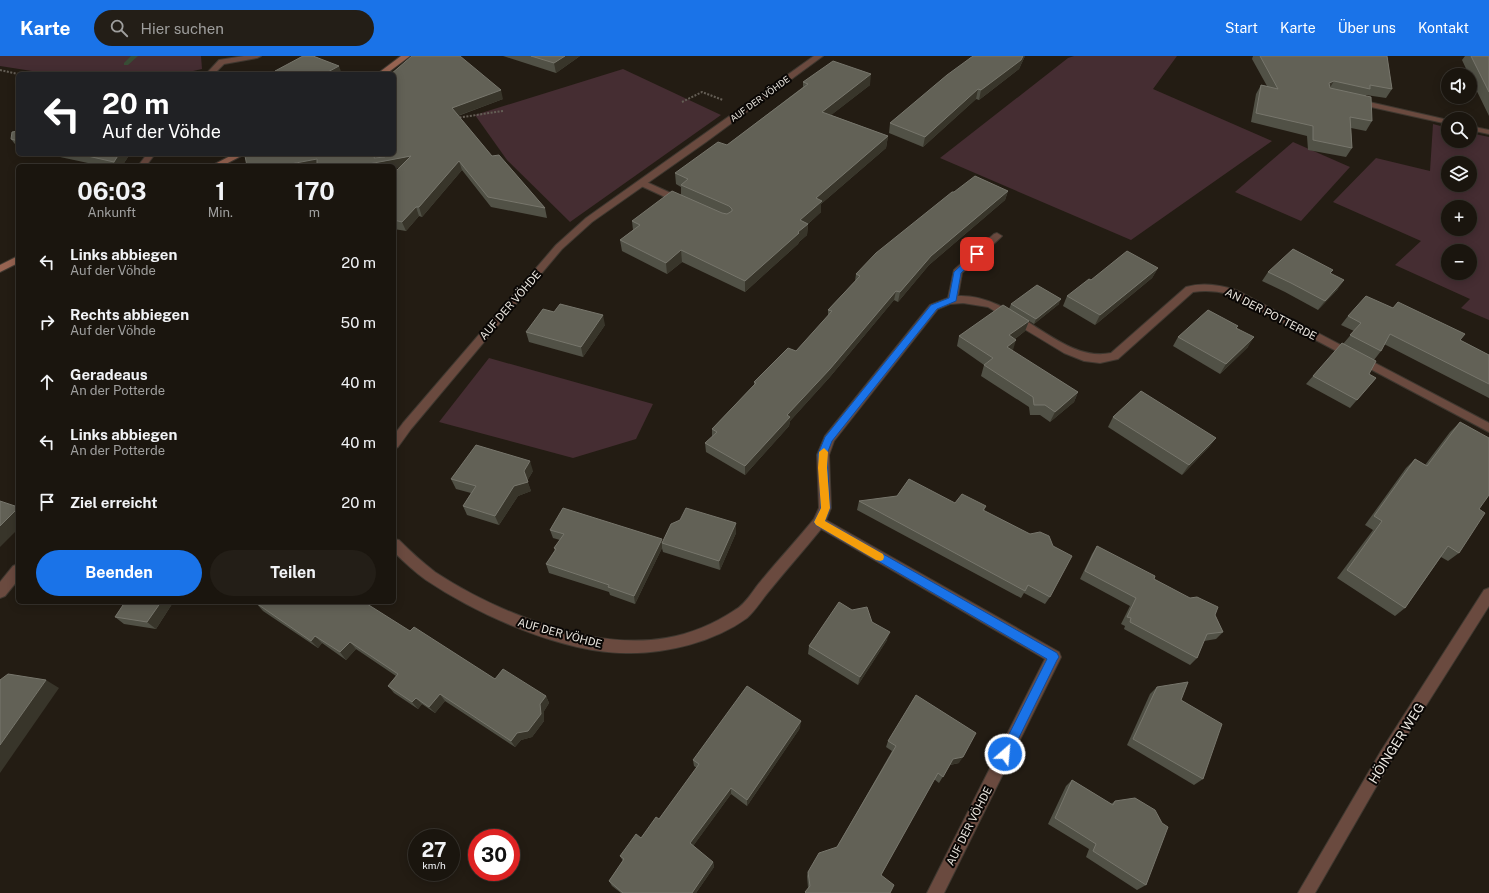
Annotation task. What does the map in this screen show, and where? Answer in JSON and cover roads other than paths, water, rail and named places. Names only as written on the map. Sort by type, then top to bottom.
[{"type":"street","points":[[211,72],[220,59],[257,56]]},
{"type":"street","points":[[384,72],[406,56]]},
{"type":"street","name":"AUF DER VÖHDE","points":[[396,441],[417,413],[559,247],[589,220],[642,184],[819,56]]},
{"type":"street","points":[[1350,99],[1441,120]]},
{"type":"street","points":[[1477,129],[1489,132]]},
{"type":"street","points":[[219,164],[237,156]]},
{"type":"street","points":[[642,184],[691,206]]},
{"type":"street","points":[[953,299],[957,272],[997,236]]},
{"type":"street","points":[[0,269],[16,260]]},
{"type":"street","name":"AN DER POTTERDE","points":[[862,398],[934,307],[953,299],[979,301],[992,305],[1068,350],[1084,357],[1100,359],[1114,356],[1190,289],[1202,287],[1217,288],[1232,292],[1489,428]]},
{"type":"street","name":"AUF DER VÖHDE","points":[[396,546],[434,579],[513,621],[543,631],[596,645],[638,648],[679,643],[708,632],[742,613],[819,522],[826,508],[823,454],[829,440],[862,398]]},
{"type":"street","name":"AUF DER VÖHDE","points":[[819,522],[1054,657],[935,893]]},
{"type":"street","points":[[0,592],[16,572]]},
{"type":"street","name":"HÖINGER WEG","points":[[1306,893],[1386,756],[1489,594]]},
{"type":"waterway","points":[[126,64],[135,56]]}]
